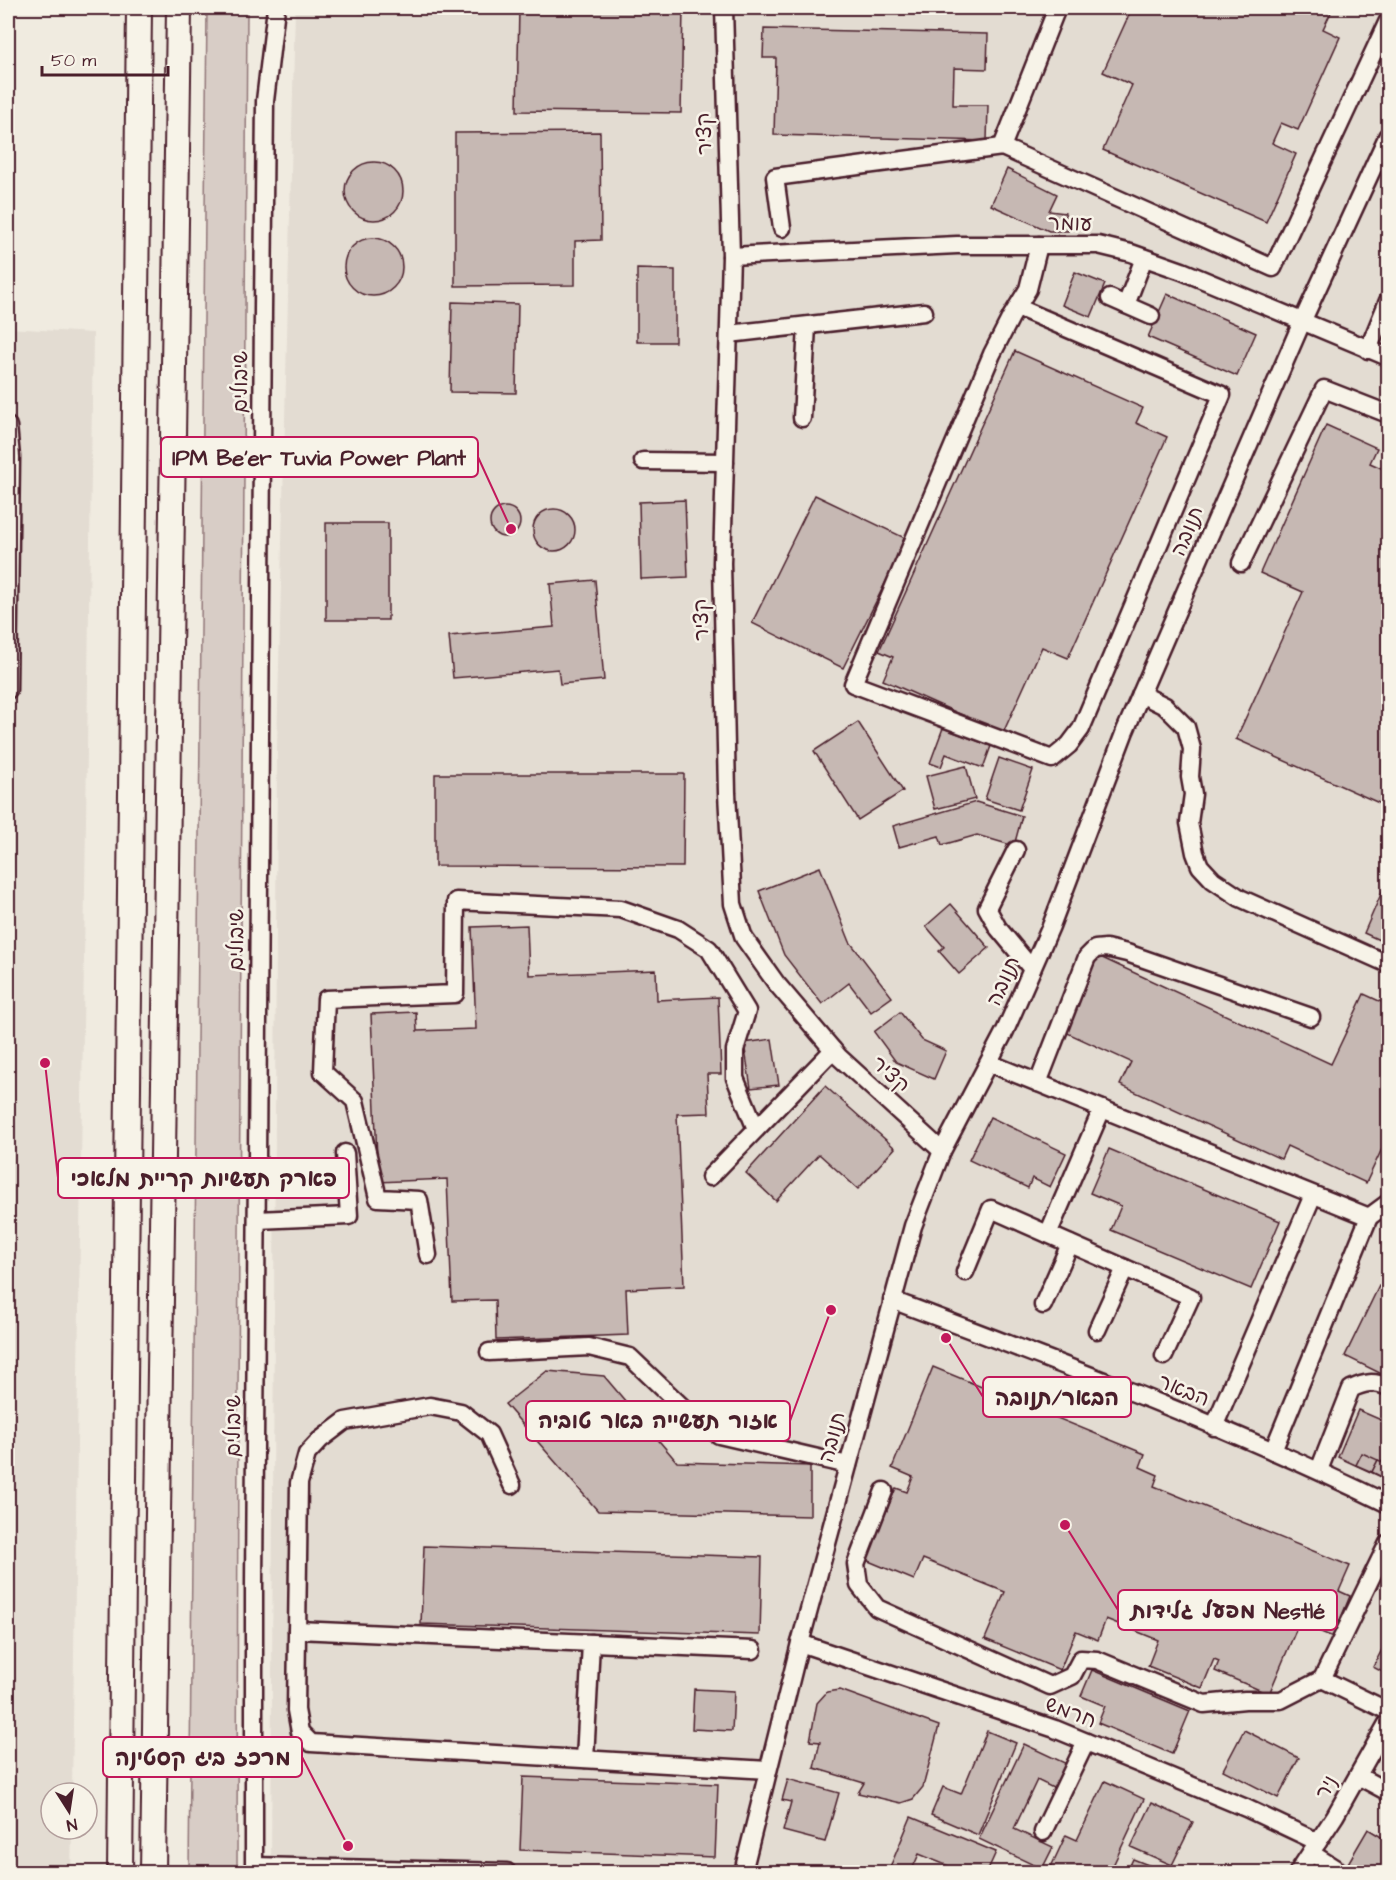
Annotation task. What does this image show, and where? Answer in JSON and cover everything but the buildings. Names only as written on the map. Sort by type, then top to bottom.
[{"type":"highway","points":[[120,1872],[139,8]]},
{"type":"highway","points":[[153,1872],[179,8]]},
{"type":"street","name":"שיבולים","points":[[254,1869],[265,101],[276,8]]},
{"type":"street","name":"קציר","points":[[724,8],[730,256],[722,563],[727,793],[733,904],[744,938],[776,983],[833,1050],[942,1151]]},
{"type":"street","points":[[1002,147],[1057,8]]},
{"type":"street","points":[[782,228],[775,177],[1002,147],[1273,268],[1389,21]]},
{"type":"street","name":"תנובה","points":[[743,1872],[800,1643],[913,1226],[942,1151],[1005,1031],[1051,926],[1125,730],[1302,322],[1389,135]]},
{"type":"street","name":"עומר","points":[[730,256],[957,244],[1098,245],[1182,271],[1389,357]]},
{"type":"street","points":[[1017,307],[1222,395],[1081,729],[1052,759],[853,684],[992,354],[1017,307],[1028,289],[1039,245]]},
{"type":"street","points":[[1126,305],[1144,258]]},
{"type":"street","points":[[1110,298],[1151,316]]},
{"type":"street","points":[[1368,350],[1389,301]]},
{"type":"street","points":[[729,334],[924,312]]},
{"type":"street","points":[[802,418],[807,326]]},
{"type":"street","points":[[1241,563],[1324,389],[1389,414]]},
{"type":"street","points":[[8,426],[11,457],[8,690]]},
{"type":"street","points":[[643,461],[725,462]]},
{"type":"street","points":[[1141,694],[1165,706],[1186,727],[1192,749],[1193,794],[1189,823],[1200,866],[1212,880],[1240,898],[1389,964]]},
{"type":"street","points":[[1016,850],[987,908],[998,928],[1032,969]]},
{"type":"street","points":[[428,1255],[418,1200],[378,1198],[356,1101],[323,1072],[326,999],[455,994],[456,901],[621,909],[678,929],[709,949],[747,1011],[735,1050],[735,1078],[756,1130]]},
{"type":"street","points":[[1038,1083],[1087,957],[1095,949],[1106,948],[1127,953],[1311,1017]]},
{"type":"street","points":[[710,1177],[833,1050]]},
{"type":"street","points":[[989,1063],[1370,1217]]},
{"type":"street","points":[[1048,1234],[1102,1108]]},
{"type":"street","points":[[257,1220],[349,1216],[345,1153]]},
{"type":"street","points":[[1214,1427],[1313,1194]]},
{"type":"street","points":[[1273,1451],[1370,1217],[1389,1203]]},
{"type":"street","points":[[965,1272],[991,1209],[1191,1297],[1164,1356]]},
{"type":"street","points":[[1043,1305],[1070,1244]]},
{"type":"street","points":[[1097,1330],[1125,1268]]},
{"type":"street","name":"הבאר","points":[[892,1300],[1042,1356],[1319,1470],[1389,1504]]},
{"type":"street","points":[[489,1352],[589,1347],[630,1357],[696,1420],[719,1435],[848,1465]]},
{"type":"street","points":[[1319,1470],[1351,1389],[1364,1382],[1389,1387]]},
{"type":"street","points":[[512,1485],[489,1434],[461,1412],[430,1406],[345,1421],[320,1440],[308,1454],[299,1483],[296,1710],[300,1732],[311,1743],[768,1770]]},
{"type":"street","points":[[884,1491],[856,1564],[859,1585],[877,1608],[1050,1686],[1072,1676],[1081,1659],[1097,1660],[1204,1704],[1245,1700],[1281,1700],[1322,1679],[1389,1543]]},
{"type":"street","points":[[297,1630],[753,1650]]},
{"type":"street","points":[[585,1760],[591,1643]]},
{"type":"street","name":"חרמש","points":[[800,1643],[979,1702],[1086,1742],[1245,1808],[1315,1848],[1341,1872]]},
{"type":"street","points":[[1322,1679],[1389,1711]]},
{"type":"street","name":"ניר","points":[[1298,1872],[1315,1848],[1389,1722]]},
{"type":"street","points":[[1043,1832],[1086,1742]]},
{"type":"street","points":[[1358,1776],[1389,1792]]},
{"type":"street","points":[[254,1869],[507,1872]]},
{"type":"shaded area","points":[[207,8],[247,8],[237,1872],[189,1872]]},
{"type":"shaded area","points":[[295,8],[1388,8],[1388,1872],[271,1872],[277,748]]},
{"type":"shaded area","points":[[8,328],[93,333],[72,1781],[39,1781],[39,1841],[72,1841],[71,1872],[8,1872]]},
{"type":"place","name":"IPM Be'er Tuvia Power Plant","points":[[511,529]]},
{"type":"place","name":"פארק תעשיות קריית מלאכי","points":[[45,1063]]},
{"type":"place","name":"אזור תעשייה באר טוביה","points":[[831,1310]]},
{"type":"place","name":"הבאר/תנובה","points":[[946,1338]]},
{"type":"place","name":"מפעל גלידות Nestlé","points":[[1065,1525]]},
{"type":"place","name":"מרכז ביג קסטינה","points":[[348,1846]]}]
